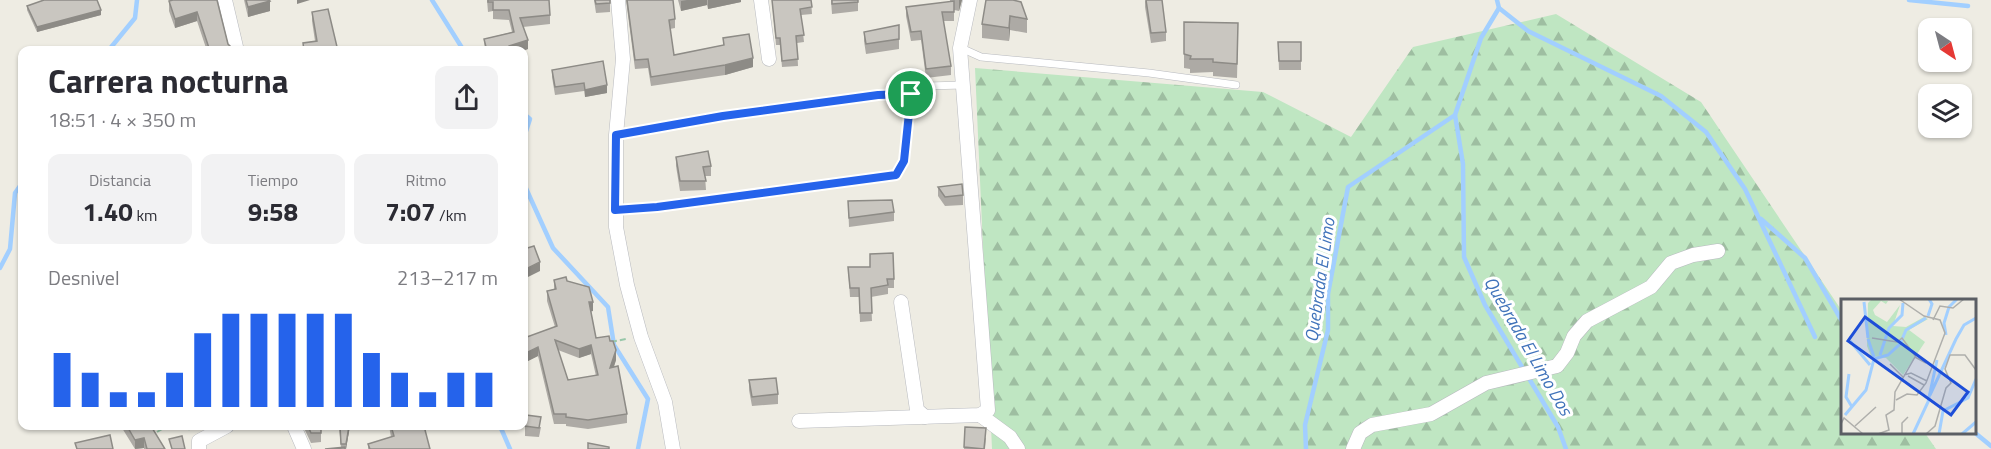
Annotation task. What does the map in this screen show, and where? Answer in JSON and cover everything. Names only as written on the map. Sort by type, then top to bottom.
[{"type":"street","points":[[225,0],[236,46]]},
{"type":"street","points":[[618,0],[623,59],[616,135],[615,210],[627,285],[641,337],[664,402],[673,449]]},
{"type":"street","points":[[761,0],[769,59]]},
{"type":"street","points":[[970,0],[960,48],[988,408],[980,415]]},
{"type":"street","points":[[1353,449],[1360,433],[1372,426],[1431,414],[1486,383],[1557,366],[1568,353],[1574,336],[1587,321],[1651,287],[1671,263],[1693,255],[1718,251]]},
{"type":"street","points":[[901,302],[917,410],[925,417]]},
{"type":"street","points":[[799,421],[980,415],[1010,437],[1018,449]]},
{"type":"street","points":[[199,449],[199,441],[218,430]]},
{"type":"street","points":[[296,430],[304,449]]},
{"type":"lane","points":[[960,48],[981,57],[1149,73],[1236,85]]},
{"type":"lane","points":[[616,135],[723,116],[878,95],[911,94],[927,86],[963,85]]},
{"type":"lane","points":[[615,210],[657,207],[896,175],[904,161],[911,94]]},
{"type":"path","points":[[605,344],[641,337]]},
{"type":"path","points":[[183,436],[195,430]]},
{"type":"green space","points":[[1556,14],[1701,102],[1841,310],[1841,434],[1926,434],[1936,449],[992,449],[975,68],[1263,92],[1351,137],[1413,47]]},
{"type":"building","points":[[44,0],[97,0],[101,10],[37,27],[27,6]]},
{"type":"building","points":[[217,0],[230,46],[208,46],[197,12],[175,19],[169,1]]},
{"type":"building","points":[[246,0],[269,0],[270,1],[248,7]]},
{"type":"building","points":[[488,0],[549,0],[550,15],[520,18],[528,40],[509,46],[486,46],[484,39],[514,32],[509,10],[493,10],[493,2],[488,2]]},
{"type":"building","points":[[595,0],[610,0],[610,3],[596,4]]},
{"type":"building","points":[[627,0],[673,0],[675,19],[669,20],[674,55],[724,45],[723,38],[749,34],[753,58],[651,77],[648,59],[635,60]]},
{"type":"building","points":[[772,0],[811,0],[812,7],[800,9],[804,35],[796,36],[798,59],[782,61],[780,38],[776,38]]},
{"type":"building","points":[[832,0],[858,0],[858,2],[832,4]]},
{"type":"building","points":[[986,0],[1021,2],[1027,19],[1010,16],[1009,28],[982,24]]},
{"type":"building","points":[[1146,0],[1162,0],[1166,32],[1151,33]]},
{"type":"building","points":[[954,1],[954,12],[942,12],[951,66],[926,69],[921,31],[911,32],[906,7]]},
{"type":"building","points":[[328,9],[337,46],[303,46],[303,43],[317,41],[312,12]]},
{"type":"building","points":[[1184,22],[1238,23],[1237,64],[1213,62],[1213,59],[1190,59],[1191,56],[1184,54]]},
{"type":"building","points":[[899,25],[899,39],[866,44],[864,32]]},
{"type":"building","points":[[1278,42],[1301,42],[1301,61],[1279,61]]},
{"type":"building","points":[[603,61],[607,85],[585,90],[584,83],[555,87],[552,70]]},
{"type":"building","points":[[708,151],[711,166],[703,167],[706,181],[680,181],[676,157]]},
{"type":"building","points":[[962,184],[963,195],[945,197],[938,187]]},
{"type":"building","points":[[892,200],[894,212],[849,218],[848,201]]},
{"type":"building","points":[[534,246],[540,262],[528,268],[528,248]]},
{"type":"building","points":[[893,253],[894,279],[887,279],[888,285],[871,288],[872,313],[860,313],[859,288],[850,288],[848,267],[870,267],[870,254]]},
{"type":"building","points":[[566,277],[567,281],[589,287],[593,302],[589,302],[596,338],[609,336],[610,341],[613,341],[616,350],[610,368],[618,366],[627,414],[588,420],[566,417],[566,414],[554,414],[538,347],[528,352],[528,337],[557,326],[547,291],[556,289],[554,280]],"holes":[[[555,340],[579,349],[591,345],[598,375],[568,380]]]},
{"type":"building","points":[[776,378],[778,394],[752,397],[749,380]]},
{"type":"building","points":[[528,415],[541,417],[539,428],[528,426]]},
{"type":"building","points":[[965,427],[986,428],[984,449],[964,447]]},
{"type":"building","points":[[129,430],[153,430],[165,449],[147,449],[144,438],[135,440]]},
{"type":"building","points":[[310,430],[321,430],[321,433],[311,433]]},
{"type":"building","points":[[340,430],[348,430],[346,444],[341,444]]},
{"type":"building","points":[[392,430],[425,430],[430,449],[370,449],[368,444],[394,436]]},
{"type":"building","points":[[110,435],[113,449],[77,449],[75,443]]},
{"type":"building","points":[[182,436],[185,449],[172,449],[169,439]]},
{"type":"building","points":[[588,443],[609,447],[609,449],[588,449]]},
{"type":"waterway","points":[[112,46],[135,18],[137,0]]},
{"type":"waterway","points":[[432,0],[461,46]]},
{"type":"waterway","name":"Quebrada El Limo","points":[[1306,449],[1305,425],[1328,330],[1328,294],[1348,187],[1455,115],[1481,38],[1499,8],[1497,0]]},
{"type":"waterway","points":[[1909,0],[1968,6]]},
{"type":"waterway","points":[[1499,8],[1528,31],[1661,96],[1706,132],[1745,189],[1815,337]]},
{"type":"waterway","name":"Quebrada El Limo Dos","points":[[1455,115],[1463,164],[1464,257],[1485,305],[1558,427],[1566,449]]},
{"type":"waterway","points":[[528,117],[530,119],[528,125]]},
{"type":"waterway","points":[[0,268],[10,249],[15,193],[18,189]]},
{"type":"waterway","points":[[528,193],[553,248],[608,307],[614,345],[648,399],[638,449]]},
{"type":"waterway","points":[[1761,219],[1805,258],[1841,319]]},
{"type":"waterway","points":[[502,430],[510,449]]},
{"type":"waterway","points":[[1976,434],[1991,446]]},
{"type":"route","points":[[911,94],[904,161],[896,175],[657,207],[615,210],[616,135],[638,129],[723,116],[878,95],[911,94]]}]
